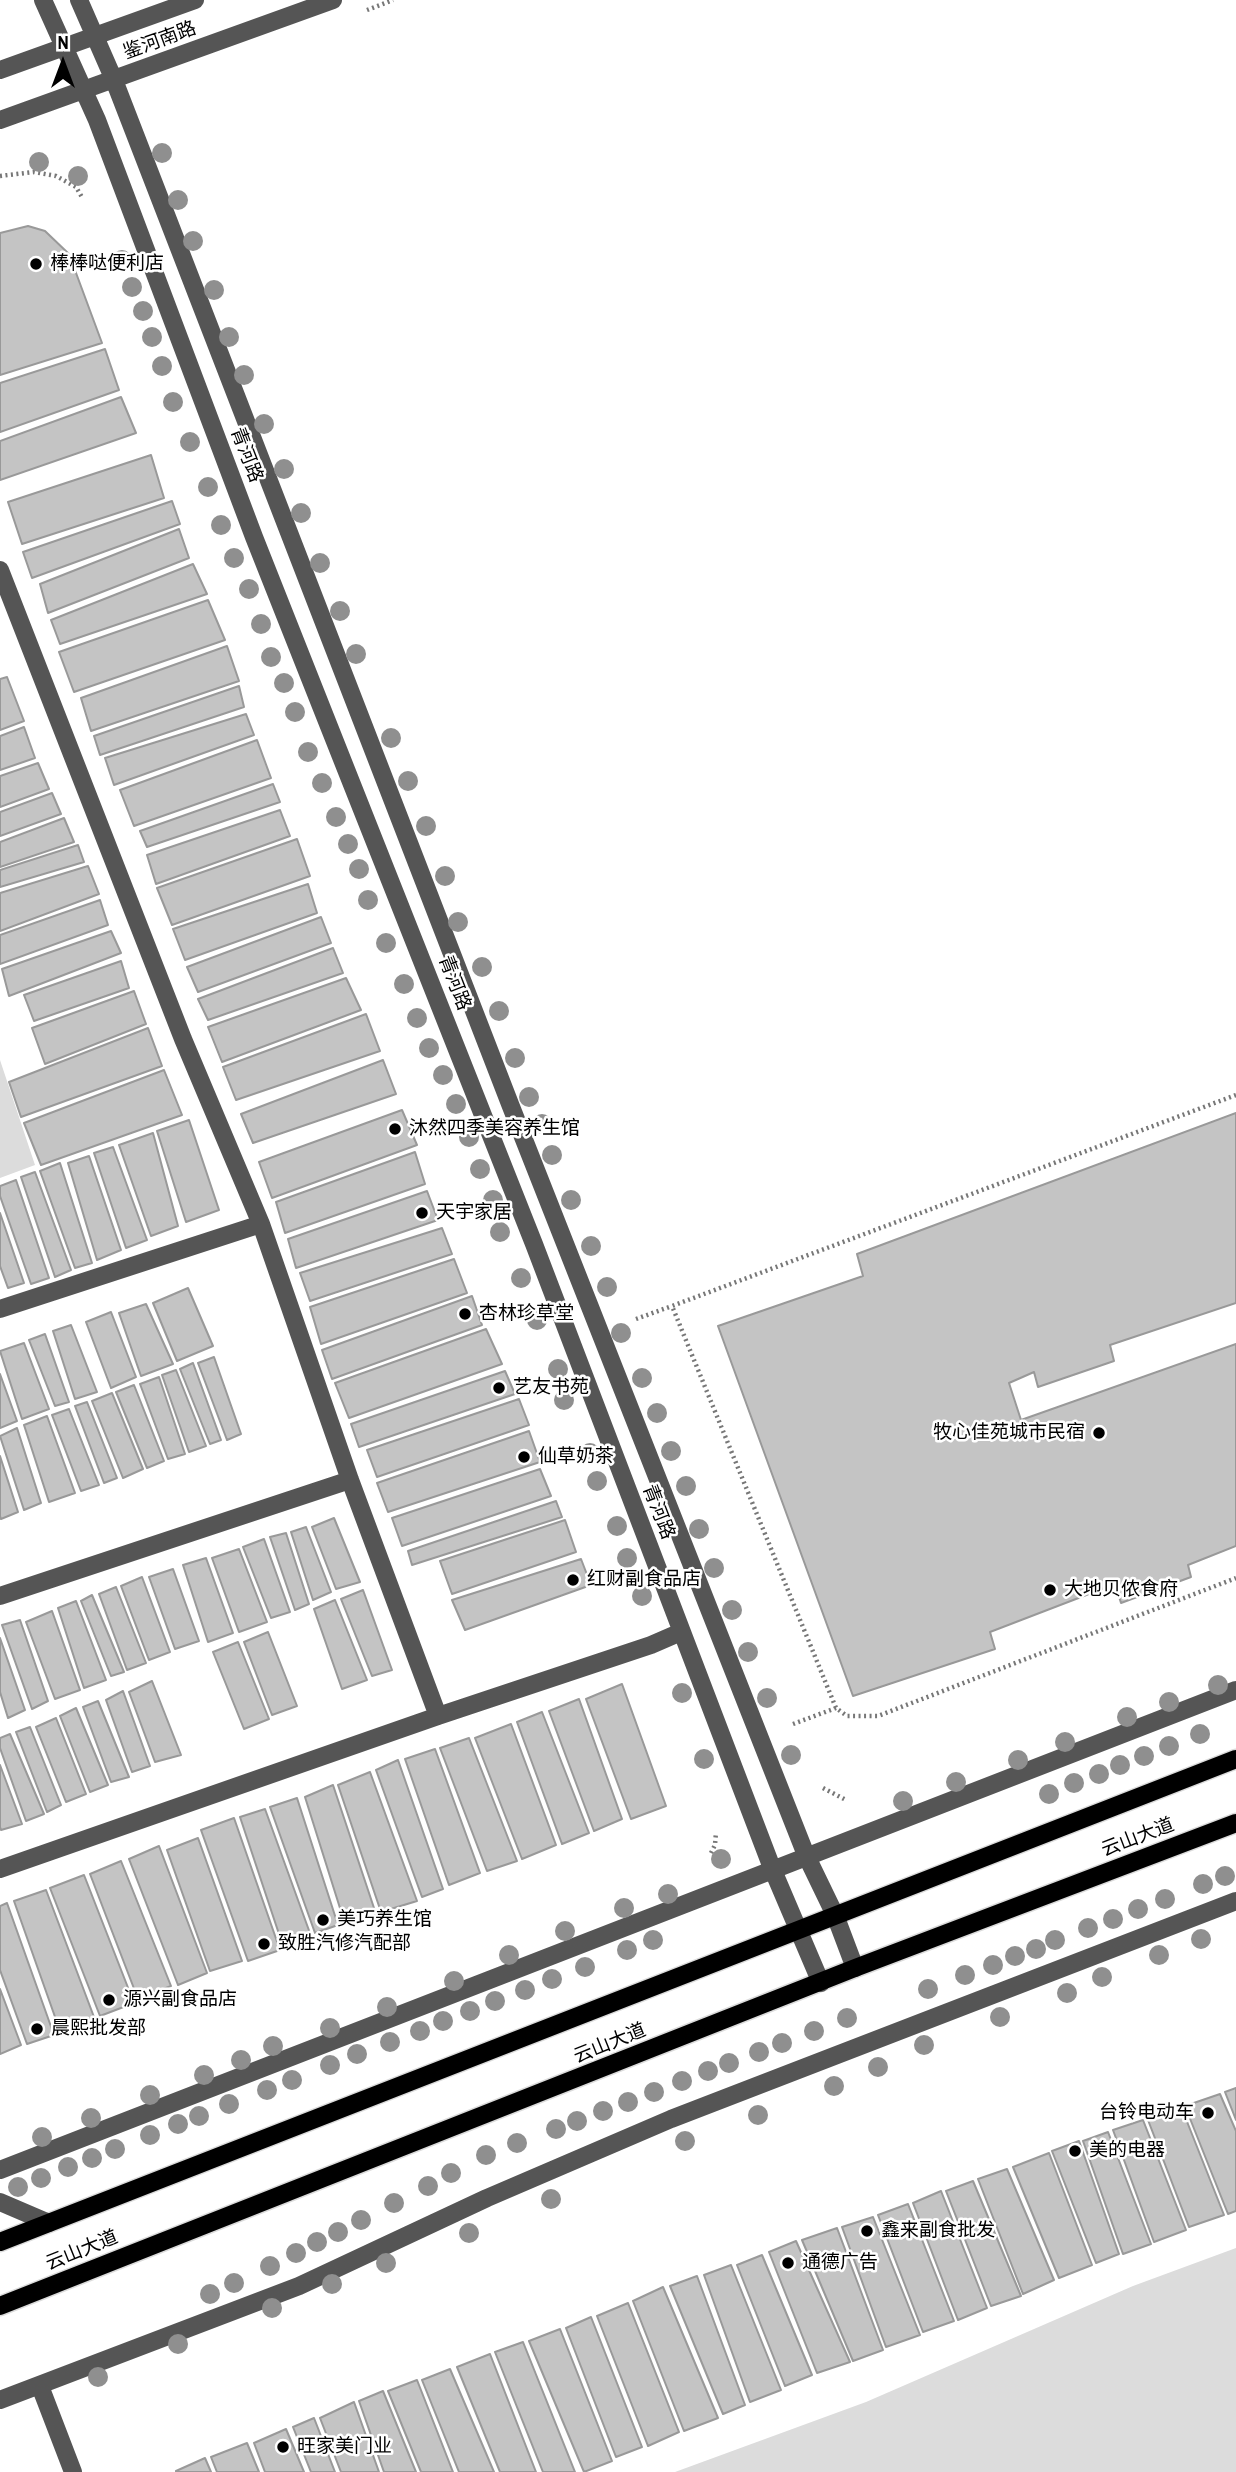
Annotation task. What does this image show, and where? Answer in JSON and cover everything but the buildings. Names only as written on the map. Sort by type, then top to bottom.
[{"type":"main road","name":"云山大道","points":[[0,2242],[1236,1759]]},
{"type":"main road","name":"云山大道","points":[[0,2306],[855,1968],[1236,1823]]},
{"type":"street","name":"青河路","points":[[43,0],[97,120],[254,537],[529,1231],[772,1868],[821,1983]]},
{"type":"street","name":"青河路","points":[[79,0],[114,80],[470,1002],[806,1855],[835,1915],[855,1968]]},
{"type":"street","name":"鉴河南路","points":[[0,70],[195,0]]},
{"type":"street","name":"鉴河南路","points":[[0,120],[333,0]]},
{"type":"street","points":[[0,570],[183,1039],[261,1224],[350,1480],[438,1716]]},
{"type":"street","points":[[0,1309],[261,1224]]},
{"type":"street","points":[[0,1596],[350,1480]]},
{"type":"street","points":[[0,1869],[438,1716],[651,1645],[681,1632]]},
{"type":"street","points":[[0,2170],[1236,1689]]},
{"type":"street","points":[[0,2400],[299,2286],[487,2197],[671,2119],[1236,1901]]},
{"type":"street","points":[[0,2202],[49,2223]]},
{"type":"street","points":[[40,2386],[73,2472]]},
{"type":"path","points":[[355,14],[393,0]]},
{"type":"path","points":[[0,176],[15,172],[56,176],[76,187],[90,211]]},
{"type":"path","points":[[632,1321],[1236,1096]]},
{"type":"path","points":[[672,1306],[836,1708],[847,1716],[878,1716],[1236,1578]]},
{"type":"path","points":[[792,1724],[836,1708]]},
{"type":"path","points":[[787,1711],[797,1735]]},
{"type":"path","points":[[817,1777],[823,1789],[836,1797],[854,1802]]},
{"type":"path","points":[[706,1861],[715,1845],[714,1824]]},
{"type":"shaded area","points":[[0,1060],[35,1165],[0,1178]]},
{"type":"shaded area","points":[[1236,2248],[1236,2472],[675,2472],[866,2402],[1133,2286]]},
{"type":"place","name":"棒棒哒便利店","points":[[36,264]]},
{"type":"place","name":"沐然四季美容养生馆","points":[[395,1129]]},
{"type":"place","name":"天宇家居","points":[[422,1213]]},
{"type":"place","name":"杏林珍草堂","points":[[465,1314]]},
{"type":"place","name":"艺友书苑","points":[[499,1388]]},
{"type":"place","name":"牧心佳苑城市民宿","points":[[1099,1433]]},
{"type":"place","name":"仙草奶茶","points":[[524,1457]]},
{"type":"place","name":"红财副食品店","points":[[573,1580]]},
{"type":"place","name":"大地贝侬食府","points":[[1050,1590]]},
{"type":"place","name":"美巧养生馆","points":[[323,1920]]},
{"type":"place","name":"致胜汽修汽配部","points":[[264,1944]]},
{"type":"place","name":"源兴副食品店","points":[[109,2000]]},
{"type":"place","name":"晨熙批发部","points":[[37,2029]]},
{"type":"place","name":"台铃电动车","points":[[1208,2113]]},
{"type":"place","name":"美的电器","points":[[1075,2151]]},
{"type":"place","name":"鑫来副食批发","points":[[867,2231]]},
{"type":"place","name":"通德广告","points":[[788,2263]]},
{"type":"place","name":"旺家美门业","points":[[283,2447]]}]
